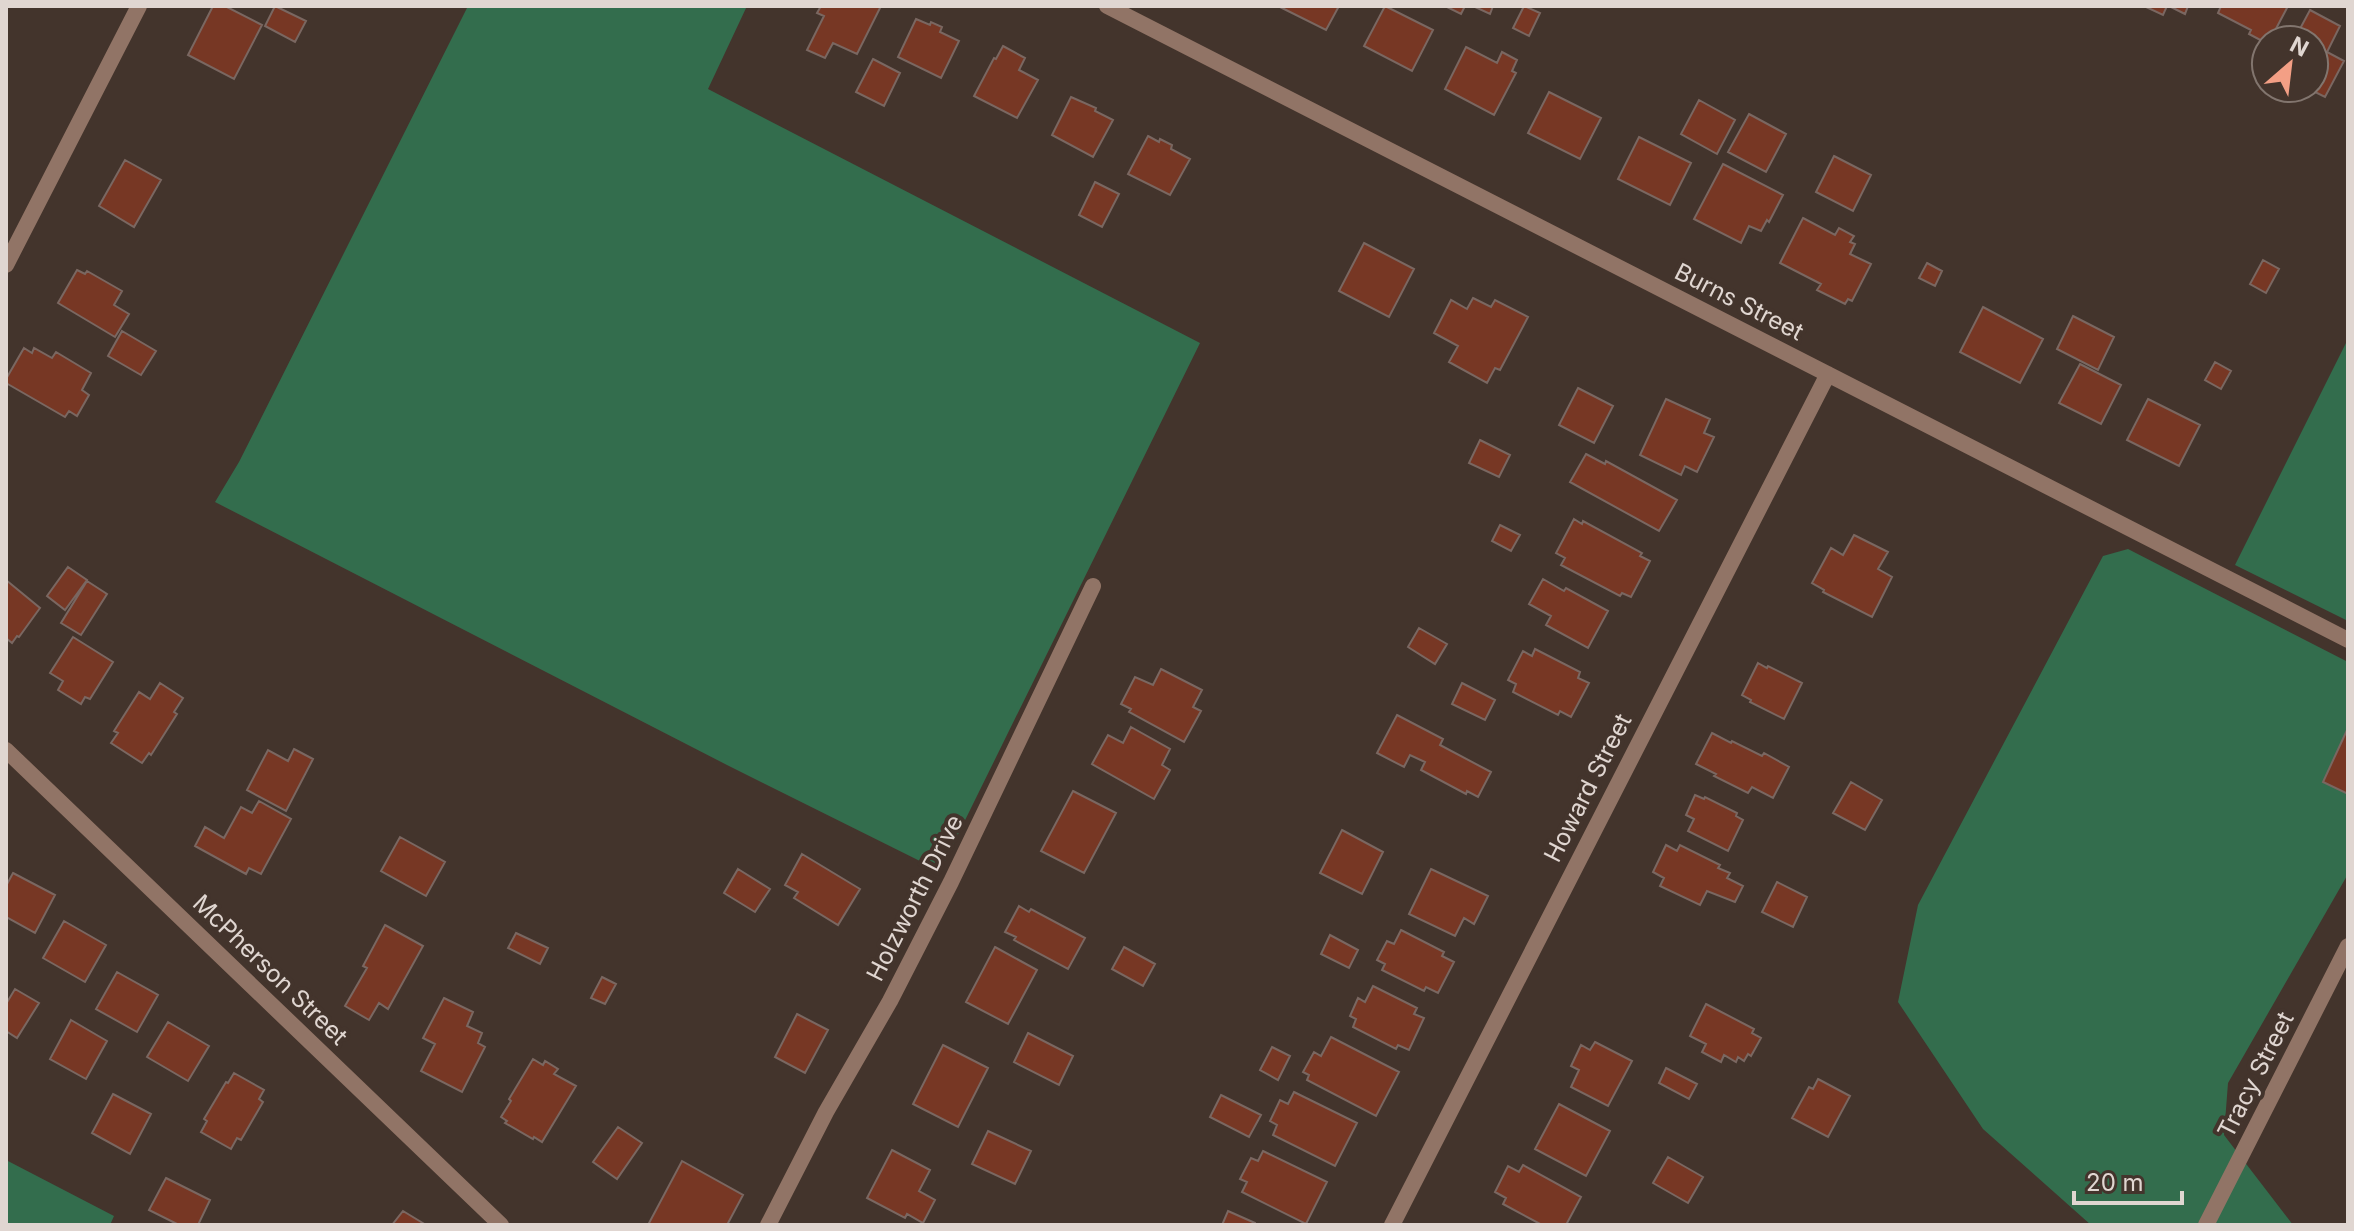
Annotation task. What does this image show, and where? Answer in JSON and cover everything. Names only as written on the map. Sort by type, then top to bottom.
[{"type":"street","points":[[6,265],[139,6]]},
{"type":"street","name":"Burns Street","points":[[1107,6],[2348,640]]},
{"type":"street","name":"Howard Street","points":[[1392,1225],[1828,374]]},
{"type":"street","name":"Holzworth Drive","points":[[768,1225],[951,882],[1093,586]]},
{"type":"street","name":"McPherson Street","points":[[6,750],[501,1225]]},
{"type":"street","name":"Tracy Street","points":[[2206,1225],[2348,946]]},
{"type":"green space","points":[[468,6],[747,6],[708,89],[1200,343],[940,871],[215,502],[239,462]]},
{"type":"green space","points":[[2348,339],[2348,621],[2235,565]]},
{"type":"green space","points":[[2128,549],[2348,662],[2348,874],[2228,1083],[2224,1135],[2293,1225],[2091,1225],[1983,1129],[1898,1002],[1918,905],[2103,556]]},
{"type":"green space","points":[[6,1160],[114,1216],[110,1225],[6,1225]]},
{"type":"building","points":[[213,6],[225,6],[262,25],[234,79],[188,55]]},
{"type":"building","points":[[275,6],[306,21],[295,42],[265,26]]},
{"type":"building","points":[[821,6],[881,6],[857,54],[833,43],[825,58],[807,50],[824,16],[817,13]]},
{"type":"building","points":[[1278,6],[1339,6],[1326,30]]},
{"type":"building","points":[[1385,6],[1433,30],[1412,71],[1364,46]]},
{"type":"building","points":[[1445,6],[1465,6],[1461,14]]},
{"type":"building","points":[[1473,6],[1493,6],[1490,14]]},
{"type":"building","points":[[1524,6],[1540,13],[1529,36],[1513,28]]},
{"type":"building","points":[[2144,6],[2167,6],[2163,15]]},
{"type":"building","points":[[2169,6],[2188,6],[2185,14]]},
{"type":"building","points":[[2221,6],[2288,6],[2278,24],[2250,24],[2250,29],[2218,13]]},
{"type":"building","points":[[2310,10],[2340,26],[2330,46],[2330,24],[2303,24]]},
{"type":"building","points":[[916,19],[942,27],[940,32],[959,41],[941,78],[898,57]]},
{"type":"building","points":[[1003,46],[1025,58],[1019,70],[1038,80],[1017,118],[974,96]]},
{"type":"building","points":[[1466,47],[1497,63],[1502,52],[1517,60],[1512,71],[1516,73],[1494,115],[1445,89]]},
{"type":"building","points":[[2330,54],[2344,61],[2330,88]]},
{"type":"building","points":[[873,59],[900,73],[884,106],[856,92]]},
{"type":"building","points":[[1549,92],[1601,118],[1580,159],[1528,133]]},
{"type":"building","points":[[1071,97],[1113,120],[1093,157],[1052,135]]},
{"type":"building","points":[[1699,100],[1735,120],[1717,154],[1681,134]]},
{"type":"building","points":[[1749,114],[1786,134],[1766,172],[1728,152]]},
{"type":"building","points":[[1148,136],[1172,145],[1171,149],[1190,159],[1170,195],[1128,174]]},
{"type":"building","points":[[1639,137],[1691,163],[1670,205],[1618,179]]},
{"type":"building","points":[[1834,156],[1871,175],[1853,211],[1816,192]]},
{"type":"building","points":[[125,160],[161,180],[134,227],[99,206]]},
{"type":"building","points":[[1723,164],[1783,195],[1769,222],[1767,220],[1761,231],[1749,226],[1741,243],[1694,219]]},
{"type":"building","points":[[1095,182],[1119,194],[1102,227],[1079,215]]},
{"type":"building","points":[[1803,218],[1835,235],[1839,228],[1854,236],[1850,242],[1855,244],[1850,254],[1871,264],[1852,301],[1848,299],[1845,304],[1817,290],[1821,284],[1780,263]]},
{"type":"building","points":[[1364,243],[1414,269],[1389,317],[1339,291]]},
{"type":"building","points":[[2263,260],[2279,269],[2266,293],[2250,284]]},
{"type":"building","points":[[1927,263],[1942,271],[1935,286],[1919,278]]},
{"type":"building","points":[[77,270],[85,274],[87,271],[122,291],[114,305],[129,314],[115,337],[58,303]]},
{"type":"building","points":[[1473,298],[1491,307],[1495,300],[1528,317],[1500,370],[1495,368],[1487,383],[1449,362],[1458,346],[1434,333],[1451,300],[1467,309]]},
{"type":"building","points":[[1983,307],[2043,339],[2020,383],[1960,352]]},
{"type":"building","points":[[2073,316],[2114,337],[2098,370],[2057,349]]},
{"type":"building","points":[[122,331],[156,351],[141,375],[108,356]]},
{"type":"building","points":[[24,348],[32,353],[34,348],[52,358],[56,352],[91,373],[82,390],[89,395],[77,416],[69,411],[65,417],[6,383]]},
{"type":"building","points":[[2215,362],[2231,371],[2221,389],[2205,380]]},
{"type":"building","points":[[2080,364],[2121,385],[2101,424],[2059,403]]},
{"type":"building","points":[[1578,388],[1613,406],[1594,443],[1559,425]]},
{"type":"building","points":[[1666,399],[1710,419],[1704,433],[1714,437],[1697,472],[1685,466],[1681,475],[1640,455]]},
{"type":"building","points":[[2148,399],[2200,425],[2179,466],[2127,440]]},
{"type":"building","points":[[1480,440],[1510,455],[1499,477],[1469,463]]},
{"type":"building","points":[[1586,454],[1605,464],[1606,461],[1677,500],[1659,531],[1570,482]]},
{"type":"building","points":[[1574,519],[1642,553],[1640,556],[1650,561],[1631,597],[1622,593],[1620,596],[1561,565],[1565,558],[1556,553]]},
{"type":"building","points":[[1500,525],[1520,535],[1511,551],[1492,541]]},
{"type":"building","points":[[1854,535],[1888,552],[1878,569],[1892,577],[1872,617],[1823,592],[1812,583],[1831,548],[1843,555]]},
{"type":"building","points":[[68,567],[87,580],[65,610],[47,596]]},
{"type":"building","points":[[1543,579],[1608,611],[1588,648],[1546,625],[1551,616],[1529,604]]},
{"type":"building","points":[[6,580],[40,608],[12,643],[6,638]]},
{"type":"building","points":[[87,581],[107,594],[81,635],[61,623]]},
{"type":"building","points":[[1419,628],[1447,644],[1435,664],[1408,647]]},
{"type":"building","points":[[73,637],[113,662],[90,699],[85,697],[81,704],[58,690],[63,681],[50,673]]},
{"type":"building","points":[[1535,649],[1580,672],[1578,678],[1589,683],[1571,717],[1560,711],[1558,715],[1513,692],[1516,684],[1508,680],[1523,651],[1532,656]]},
{"type":"building","points":[[1758,663],[1802,683],[1784,719],[1742,695]]},
{"type":"building","points":[[1161,669],[1202,690],[1193,707],[1201,711],[1184,742],[1129,712],[1131,709],[1121,704],[1135,677],[1153,685]]},
{"type":"building","points":[[160,683],[183,698],[174,712],[177,714],[151,755],[149,753],[142,763],[111,743],[118,733],[114,731],[139,692],[150,699]]},
{"type":"building","points":[[1462,683],[1495,700],[1485,720],[1452,704]]},
{"type":"building","points":[[1397,715],[1443,739],[1440,745],[1491,772],[1478,797],[1467,791],[1466,794],[1421,770],[1425,762],[1410,755],[1404,767],[1377,753]]},
{"type":"building","points":[[1131,727],[1170,749],[1162,765],[1170,770],[1154,799],[1092,764],[1108,735],[1123,743]]},
{"type":"building","points":[[2348,728],[2348,794],[2323,782]]},
{"type":"building","points":[[1712,733],[1762,756],[1764,753],[1789,767],[1773,798],[1752,787],[1748,793],[1696,764]]},
{"type":"building","points":[[294,749],[313,759],[286,811],[247,790],[268,750],[288,761]]},
{"type":"building","points":[[1851,782],[1882,800],[1865,830],[1833,813]]},
{"type":"building","points":[[1073,791],[1116,813],[1084,873],[1041,851]]},
{"type":"building","points":[[1695,795],[1737,813],[1736,816],[1743,820],[1728,851],[1688,831],[1694,819],[1686,815]]},
{"type":"building","points":[[259,801],[291,819],[261,874],[249,868],[246,874],[195,846],[205,827],[224,838],[241,807],[252,813]]},
{"type":"building","points":[[1342,830],[1383,852],[1362,894],[1320,873]]},
{"type":"building","points":[[400,837],[445,862],[426,896],[381,871]]},
{"type":"building","points":[[1666,845],[1677,851],[1680,845],[1730,873],[1727,878],[1743,886],[1735,902],[1707,891],[1700,905],[1660,886],[1664,878],[1653,872]]},
{"type":"building","points":[[802,854],[860,889],[838,925],[794,898],[798,892],[785,885]]},
{"type":"building","points":[[738,869],[770,889],[755,912],[724,893]]},
{"type":"building","points":[[1431,869],[1488,896],[1474,924],[1464,918],[1455,936],[1409,914]]},
{"type":"building","points":[[13,873],[55,895],[35,933],[6,917],[6,886]]},
{"type":"building","points":[[1777,882],[1807,897],[1793,927],[1762,912]]},
{"type":"building","points":[[1019,906],[1029,912],[1031,909],[1085,938],[1068,969],[1005,932]]},
{"type":"building","points":[[64,921],[106,945],[85,982],[43,958]]},
{"type":"building","points":[[385,925],[423,946],[388,1009],[379,1003],[369,1020],[345,1006],[367,968],[363,966]]},
{"type":"building","points":[[1401,930],[1444,952],[1442,956],[1454,962],[1438,993],[1426,987],[1424,991],[1382,970],[1385,964],[1377,960],[1387,941],[1394,944]]},
{"type":"building","points":[[516,933],[548,948],[540,964],[508,948]]},
{"type":"building","points":[[1330,935],[1358,950],[1349,968],[1321,954]]},
{"type":"building","points":[[995,947],[1037,970],[1008,1024],[966,1002]]},
{"type":"building","points":[[1124,947],[1155,964],[1143,986],[1112,969]]},
{"type":"building","points":[[117,972],[158,995],[137,1032],[96,1009]]},
{"type":"building","points":[[602,977],[616,984],[605,1004],[591,998]]},
{"type":"building","points":[[1373,986],[1417,1008],[1414,1014],[1424,1018],[1409,1050],[1398,1045],[1396,1049],[1353,1027],[1356,1019],[1350,1016],[1358,998],[1365,1002]]},
{"type":"building","points":[[15,989],[39,1003],[17,1038],[6,1031],[6,1004]]},
{"type":"building","points":[[444,998],[473,1012],[467,1026],[482,1033],[478,1043],[485,1047],[462,1092],[421,1071],[435,1044],[423,1038]]},
{"type":"building","points":[[1706,1004],[1754,1029],[1752,1033],[1761,1038],[1751,1056],[1748,1054],[1744,1061],[1738,1057],[1736,1062],[1724,1055],[1721,1062],[1702,1052],[1706,1044],[1690,1036]]},
{"type":"building","points":[[797,1014],[828,1030],[805,1073],[775,1057]]},
{"type":"building","points":[[71,1020],[107,1041],[86,1079],[50,1059]]},
{"type":"building","points":[[168,1022],[209,1046],[188,1081],[147,1057]]},
{"type":"building","points":[[1028,1033],[1073,1056],[1059,1085],[1014,1062]]},
{"type":"building","points":[[1331,1037],[1399,1072],[1376,1116],[1307,1080],[1309,1075],[1303,1072],[1314,1052],[1321,1056]]},
{"type":"building","points":[[1595,1042],[1632,1061],[1608,1106],[1571,1087],[1579,1070],[1571,1066],[1581,1045],[1590,1050]]},
{"type":"building","points":[[943,1045],[988,1068],[958,1127],[913,1104]]},
{"type":"building","points":[[1272,1047],[1290,1056],[1278,1080],[1260,1070]]},
{"type":"building","points":[[533,1059],[543,1065],[545,1061],[558,1069],[554,1074],[576,1086],[542,1142],[505,1123],[507,1121],[501,1117]]},
{"type":"building","points":[[1666,1068],[1697,1084],[1689,1099],[1659,1083]]},
{"type":"building","points":[[234,1073],[264,1090],[259,1099],[263,1102],[241,1140],[237,1138],[231,1149],[201,1132],[207,1121],[204,1119]]},
{"type":"building","points":[[1818,1079],[1850,1096],[1828,1137],[1792,1118],[1809,1087],[1813,1089]]},
{"type":"building","points":[[1294,1092],[1357,1123],[1335,1166],[1273,1135],[1277,1125],[1270,1121],[1280,1100],[1288,1104]]},
{"type":"building","points":[[113,1094],[151,1114],[130,1154],[92,1133]]},
{"type":"building","points":[[1221,1095],[1261,1115],[1249,1137],[1210,1117]]},
{"type":"building","points":[[1559,1104],[1610,1131],[1586,1176],[1535,1149]]},
{"type":"building","points":[[618,1127],[642,1143],[617,1179],[593,1162]]},
{"type":"building","points":[[988,1131],[1031,1151],[1015,1184],[972,1164]]},
{"type":"building","points":[[892,1150],[930,1170],[919,1191],[935,1200],[923,1223],[907,1214],[905,1218],[867,1198]]},
{"type":"building","points":[[1263,1151],[1327,1182],[1306,1224],[1242,1192],[1247,1182],[1240,1179],[1251,1158],[1258,1161]]},
{"type":"building","points":[[1668,1157],[1703,1177],[1688,1203],[1653,1183]]},
{"type":"building","points":[[682,1161],[743,1195],[727,1225],[648,1225]]},
{"type":"building","points":[[1523,1165],[1581,1197],[1566,1225],[1542,1225],[1503,1204],[1506,1198],[1495,1192],[1508,1166],[1519,1172]]},
{"type":"building","points":[[166,1178],[210,1200],[198,1225],[179,1225],[149,1210]]},
{"type":"building","points":[[403,1211],[426,1225],[392,1225]]},
{"type":"building","points":[[1228,1211],[1255,1223],[1255,1225],[1222,1225]]}]
